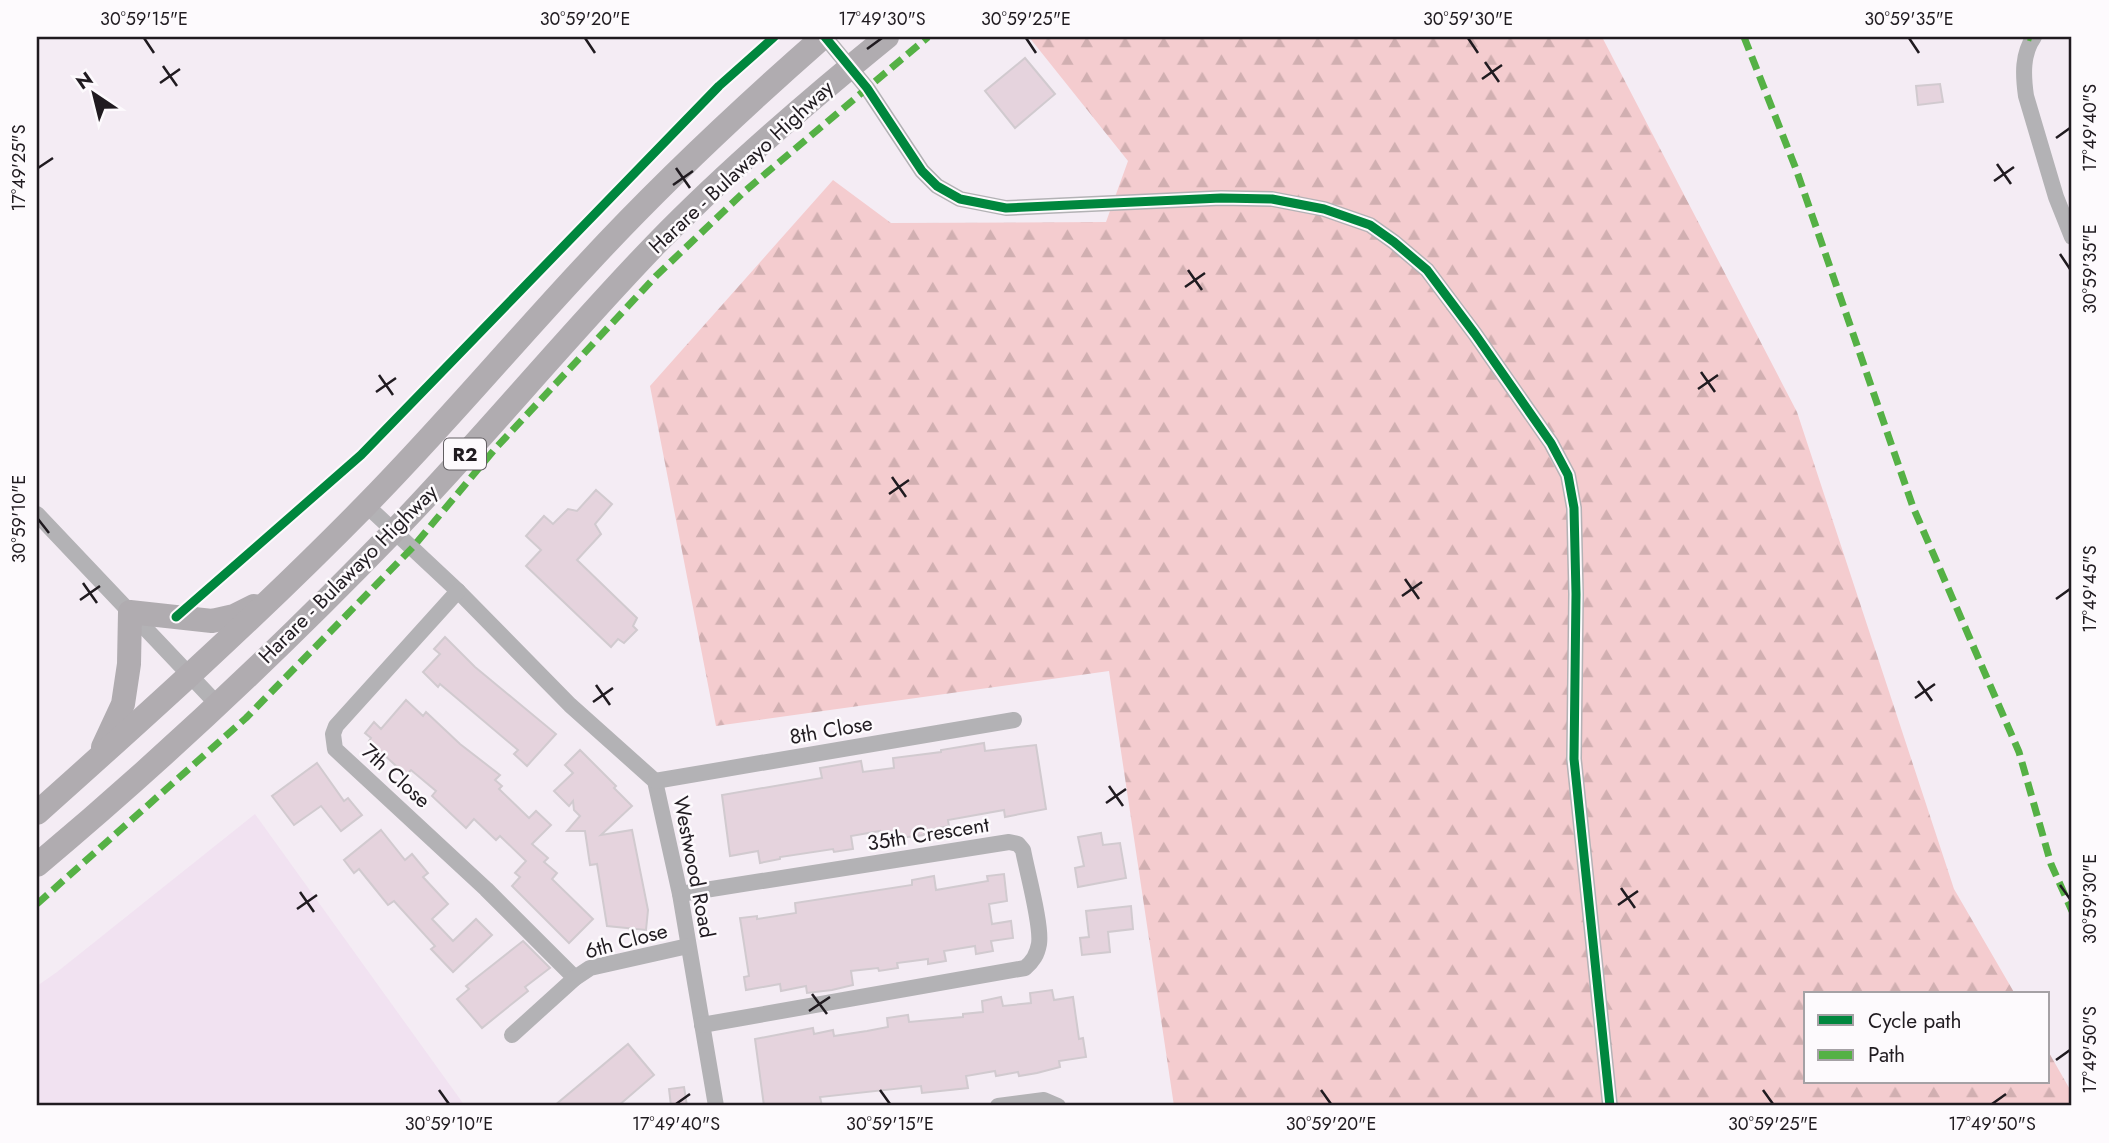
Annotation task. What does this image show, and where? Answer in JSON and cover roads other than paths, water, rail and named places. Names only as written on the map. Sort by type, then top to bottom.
[{"type":"highway","name":"Harare - Bulawayo Highway","points":[[37,813],[190,676],[366,505],[636,213],[754,97],[824,37]]},
{"type":"highway","name":"Harare - Bulawayo Highway","points":[[37,865],[218,705],[395,531],[656,244],[721,180],[887,37]]},
{"type":"highway","points":[[98,759],[123,704],[129,664],[130,612],[212,621],[234,616],[271,598]]},
{"type":"street","points":[[824,37],[867,88],[922,171],[937,186],[960,199],[1006,208],[1221,198],[1259,199],[1324,209],[1370,226],[1419,263],[1475,334],[1551,443],[1568,475],[1574,508],[1574,759],[1609,1106]]},
{"type":"street","points":[[2034,37],[2026,50],[2026,96],[2056,197],[2072,237]]},
{"type":"street","name":"Westwood Road","points":[[366,505],[458,591],[570,705],[655,781],[680,894],[716,1106]]},
{"type":"street","points":[[37,514],[218,705]]},
{"type":"street","name":"7th Close","points":[[458,591],[336,726],[332,741],[335,749],[486,889],[575,978]]},
{"type":"street","name":"8th Close","points":[[655,781],[1014,720]]},
{"type":"street","name":"35th Crescent","points":[[680,894],[1013,843],[1023,850],[1039,931],[1037,952],[1033,961],[1025,968],[702,1025]]},
{"type":"street","name":"6th Close","points":[[512,1035],[575,978],[590,968],[688,946]]},
{"type":"street","points":[[998,1106],[1037,1100],[1058,1106]]}]
